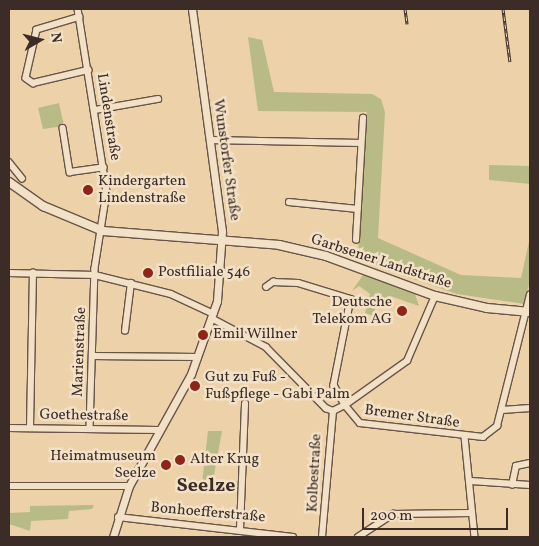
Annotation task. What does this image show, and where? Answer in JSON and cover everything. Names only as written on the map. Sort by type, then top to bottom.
[{"type":"main road","name":"Garbsener Landstraße","points":[[9,182],[44,206],[103,230],[279,245],[326,256],[435,296],[528,312]]},
{"type":"street","name":"Lindenstraße","points":[[78,9],[104,167],[103,230],[95,275]]},
{"type":"street","name":"Wunstorfer Straße","points":[[113,537],[129,486],[198,357],[214,317],[222,240],[192,9]]},
{"type":"street","points":[[80,17],[37,30],[26,78],[33,83],[88,70]]},
{"type":"street","points":[[95,110],[158,99]]},
{"type":"street","points":[[356,240],[363,118]]},
{"type":"street","points":[[63,128],[70,172],[104,167]]},
{"type":"street","points":[[210,140],[361,143]]},
{"type":"street","points":[[9,162],[22,178]]},
{"type":"street","points":[[289,202],[358,209]]},
{"type":"street","points":[[9,273],[95,275],[171,294],[266,347],[333,411]]},
{"type":"street","points":[[30,428],[33,273]]},
{"type":"street","name":"Marienstraße","points":[[90,429],[95,275]]},
{"type":"street","points":[[266,287],[273,282],[298,283],[351,299],[334,385],[345,405],[407,361],[435,296]]},
{"type":"street","points":[[124,331],[131,283]]},
{"type":"street","name":"Bremer Straße","points":[[333,411],[345,405],[360,423],[465,437],[491,435],[502,410],[528,312],[530,295]]},
{"type":"street","points":[[92,356],[198,357]]},
{"type":"street","points":[[240,529],[245,404]]},
{"type":"street","points":[[502,410],[530,408]]},
{"type":"street","name":"Kolbestraße","points":[[322,537],[333,411]]},
{"type":"street","name":"Goethestraße","points":[[9,428],[158,430]]},
{"type":"street","points":[[465,437],[474,537]]},
{"type":"street","points":[[512,485],[516,466],[530,463]]},
{"type":"street","points":[[470,481],[530,485]]},
{"type":"street","points":[[9,486],[129,486]]},
{"type":"street","points":[[358,537],[394,514],[471,513]]},
{"type":"street","name":"Bonhoefferstraße","points":[[118,517],[240,529],[293,537]]},
{"type":"green space","points":[[248,37],[262,40],[274,92],[372,94],[381,99],[385,112],[378,238],[461,275],[521,278],[530,237],[530,281],[524,304],[457,294],[370,264],[358,256],[367,112],[258,111]]},
{"type":"green space","points":[[59,103],[64,126],[43,129],[38,108]]},
{"type":"green space","points":[[489,165],[530,166],[530,184],[489,180]]},
{"type":"green space","points":[[363,275],[415,294],[419,306],[390,296],[376,303],[374,316],[365,313],[370,294],[359,286],[352,291]]},
{"type":"green space","points":[[208,431],[222,431],[211,492],[201,492]]},
{"type":"green space","points":[[94,505],[92,509],[69,511],[68,519],[31,521],[30,531],[9,524],[9,513],[30,512],[30,506]]},
{"type":"railway","points":[[405,9],[407,24]]},
{"type":"railway","points":[[503,9],[510,62]]},
{"type":"place","name":"Kindergarten Lindenstraße","points":[[88,190]]},
{"type":"place","name":"Postfiliale 546","points":[[148,273]]},
{"type":"place","name":"Deutsche Telekom AG","points":[[402,311]]},
{"type":"place","name":"Emil Willner","points":[[203,335]]},
{"type":"place","name":"Gut zu Fuß - Fußpflege - Gabi Palm","points":[[195,386]]},
{"type":"place","name":"Alter Krug","points":[[180,460]]},
{"type":"place","name":"Heimatmuseum Seelze","points":[[166,465]]},
{"type":"district","name":"Seelze","points":[[206,486]]}]
